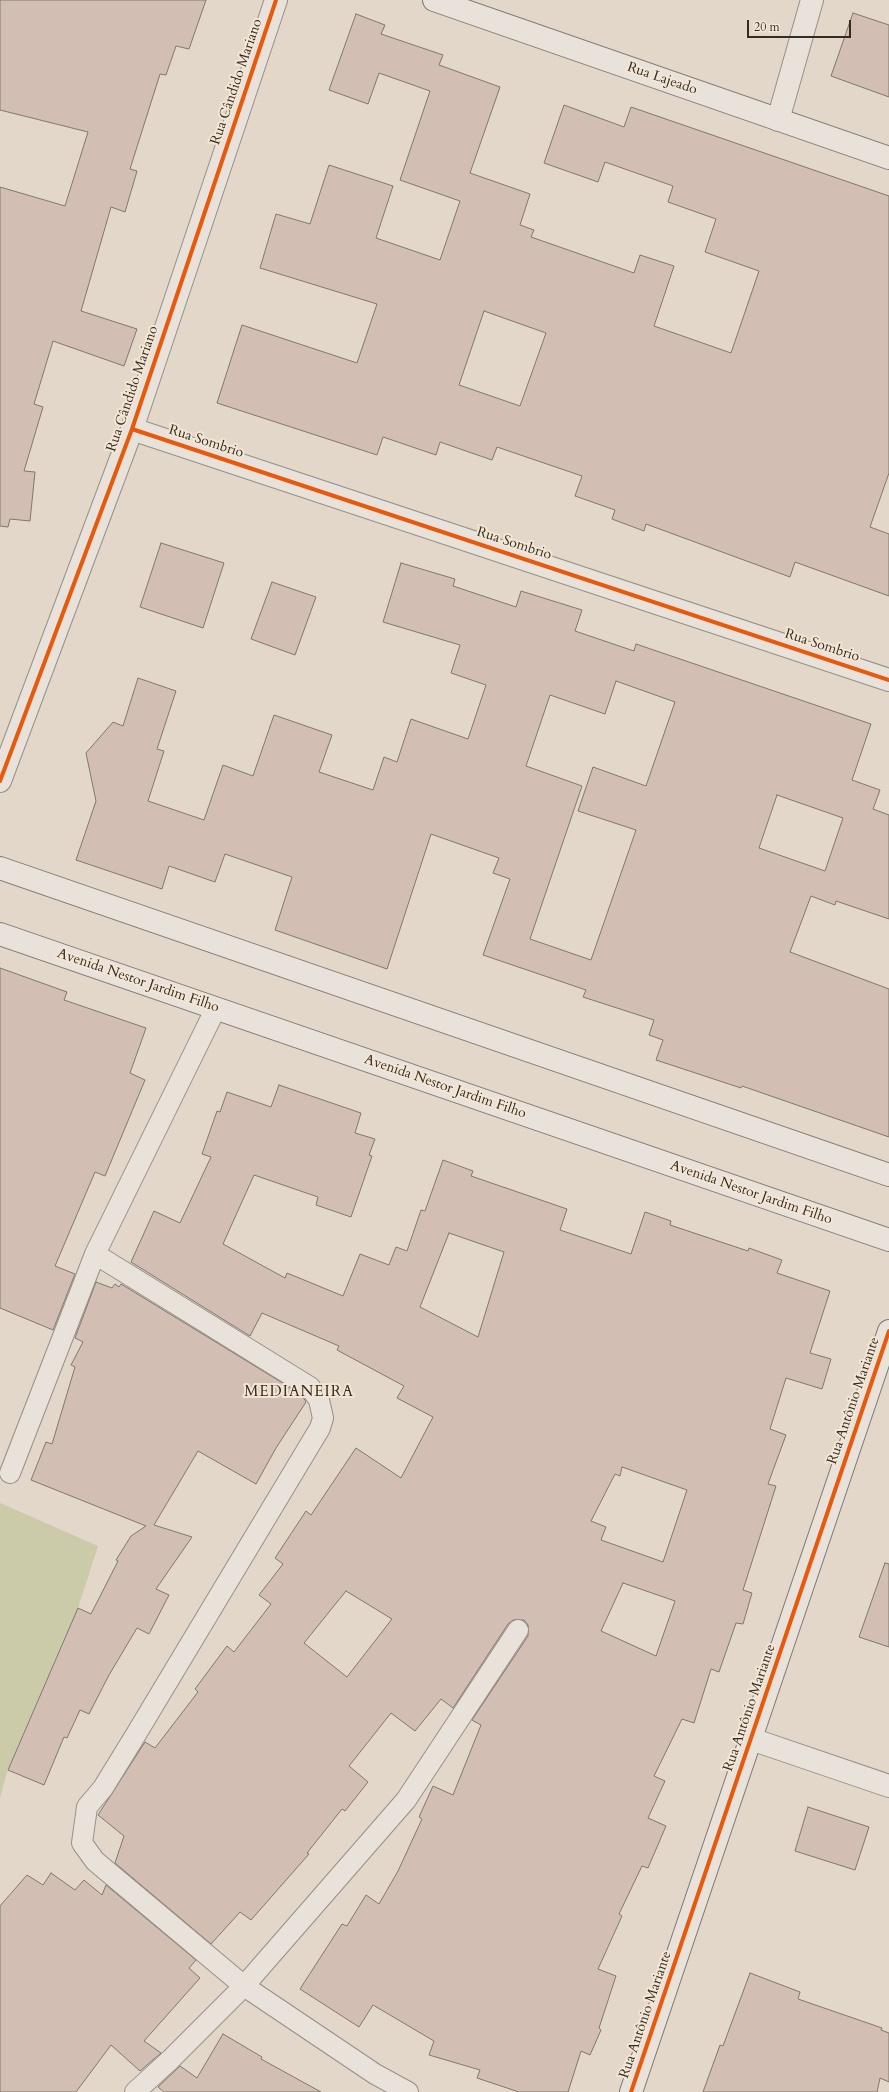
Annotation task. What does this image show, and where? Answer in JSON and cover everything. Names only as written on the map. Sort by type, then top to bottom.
[{"type":"street","name":"Rua Cândido Mariano","points":[[0,781],[132,429],[276,0]]},
{"type":"street","name":"Rua Lajeado","points":[[434,0],[889,158]]},
{"type":"street","points":[[778,120],[812,0]]},
{"type":"street","name":"Rua Sombrio","points":[[132,429],[889,680]]},
{"type":"street","points":[[0,868],[889,1175]]},
{"type":"street","name":"Avenida Nestor Jardim Filho","points":[[0,934],[889,1240]]},
{"type":"street","name":"Rua Antônio Mariante","points":[[631,2092],[889,1331]]},
{"type":"street","points":[[751,1739],[889,1786]]},
{"type":"lane","points":[[10,1473],[95,1254],[216,1008]]},
{"type":"lane","points":[[95,1254],[310,1387],[319,1400],[323,1418],[320,1428],[135,1736],[102,1788],[87,1806],[82,1843],[95,1861],[244,1986],[375,2074],[408,2092]]},
{"type":"lane","points":[[135,2092],[170,2060],[244,1986],[406,1800],[518,1630]]},
{"type":"green space","points":[[0,1503],[98,1546],[78,1608],[8,1769],[0,1798]]},
{"type":"building","points":[[0,0],[206,0],[189,49],[176,46],[166,75],[160,74],[130,169],[137,171],[125,212],[111,207],[81,311],[137,329],[124,366],[53,341],[34,404],[43,407],[24,471],[35,472],[30,521],[10,519],[8,527],[0,526],[0,187],[65,206],[88,132],[0,110]]},
{"type":"building","points":[[853,13],[889,25],[889,97],[831,76]]},
{"type":"building","points":[[356,14],[385,25],[381,34],[443,55],[439,65],[500,87],[470,173],[530,194],[520,225],[534,230],[531,237],[634,273],[640,255],[674,266],[654,326],[731,353],[759,271],[705,252],[716,219],[668,202],[673,186],[605,162],[598,182],[544,163],[564,105],[624,127],[631,107],[889,196],[889,473],[870,527],[889,534],[889,596],[795,562],[790,577],[646,524],[644,531],[612,519],[615,510],[575,496],[582,476],[497,447],[492,460],[440,442],[436,455],[383,437],[377,455],[217,403],[242,325],[357,363],[377,304],[260,268],[276,214],[310,224],[329,165],[393,186],[376,238],[440,260],[460,201],[400,180],[430,91],[379,73],[368,104],[329,90]],"holes":[[[484,311],[546,333],[520,406],[459,385]]]},
{"type":"building","points":[[161,543],[224,563],[203,628],[140,607]]},
{"type":"building","points":[[401,563],[455,579],[453,586],[516,607],[521,591],[582,610],[575,631],[634,651],[636,644],[871,724],[852,780],[880,790],[873,809],[889,815],[889,919],[836,901],[835,905],[811,896],[790,952],[889,989],[889,1137],[742,1086],[741,1088],[656,1060],[663,1040],[649,1035],[654,1020],[583,997],[586,990],[483,955],[510,879],[493,873],[499,858],[431,834],[387,969],[275,930],[292,877],[225,854],[215,882],[169,866],[162,889],[76,860],[96,801],[86,753],[113,722],[123,726],[138,678],[176,691],[157,749],[164,751],[148,801],[204,820],[223,765],[253,776],[274,715],[332,735],[319,772],[373,790],[384,757],[397,762],[411,719],[468,739],[486,685],[451,673],[460,645],[383,622]],"holes":[[[616,681],[675,702],[646,786],[593,767],[578,811],[636,830],[591,960],[530,939],[582,786],[526,766],[550,695],[605,714]],[[777,795],[843,818],[825,871],[759,848]]]},
{"type":"building","points":[[272,582],[316,597],[295,655],[251,639]]},
{"type":"building","points":[[0,968],[67,992],[64,1000],[146,1028],[130,1073],[145,1080],[105,1176],[95,1172],[55,1266],[75,1274],[53,1330],[0,1308]]},
{"type":"building","points":[[279,1085],[361,1113],[355,1133],[375,1139],[369,1155],[372,1156],[351,1217],[316,1205],[318,1197],[254,1175],[223,1244],[285,1278],[287,1273],[343,1296],[360,1254],[389,1265],[396,1247],[407,1251],[421,1210],[425,1211],[443,1160],[473,1171],[471,1176],[567,1209],[560,1230],[631,1254],[645,1212],[671,1221],[670,1225],[748,1251],[749,1248],[782,1260],[777,1273],[830,1291],[810,1353],[831,1359],[822,1389],[786,1378],[770,1429],[786,1435],[768,1484],[776,1486],[743,1590],[752,1593],[743,1624],[736,1623],[719,1672],[711,1669],[694,1723],[682,1719],[654,1776],[665,1781],[648,1818],[666,1826],[648,1868],[642,1866],[619,1914],[622,1916],[598,1969],[616,1976],[599,2028],[601,2030],[590,2055],[581,2051],[568,2092],[519,2092],[477,2078],[480,2070],[429,2055],[434,2041],[373,2005],[359,2027],[300,1989],[342,1924],[347,1926],[366,1895],[379,1904],[398,1871],[422,1819],[419,1817],[433,1786],[453,1795],[481,1725],[472,1720],[528,1636],[528,1625],[524,1620],[513,1620],[508,1624],[453,1708],[441,1699],[415,1731],[391,1713],[349,1766],[368,1782],[345,1811],[342,1809],[307,1853],[309,1854],[251,1920],[240,1912],[211,1944],[115,1863],[124,1836],[98,1815],[145,1742],[155,1748],[198,1692],[195,1689],[227,1646],[234,1652],[271,1604],[259,1595],[283,1564],[275,1558],[306,1511],[311,1515],[356,1448],[401,1478],[433,1417],[397,1398],[404,1386],[337,1350],[339,1346],[262,1313],[250,1336],[131,1262],[154,1211],[180,1223],[211,1157],[202,1154],[217,1111],[220,1112],[227,1092],[271,1107]],"holes":[[[449,1233],[504,1252],[478,1337],[420,1307]],[[622,1467],[687,1490],[663,1562],[601,1540],[606,1527],[591,1521],[615,1474],[620,1476]],[[623,1583],[675,1601],[656,1656],[601,1631]],[[346,1591],[392,1619],[347,1677],[304,1643]]]},
{"type":"building","points":[[96,1282],[112,1288],[115,1284],[119,1287],[121,1284],[281,1382],[303,1397],[306,1402],[276,1448],[256,1484],[198,1451],[154,1525],[192,1537],[156,1589],[169,1595],[149,1634],[137,1628],[109,1675],[89,1714],[80,1710],[67,1738],[64,1737],[44,1785],[8,1770],[78,1608],[91,1614],[118,1561],[116,1560],[131,1536],[146,1526],[31,1480],[46,1442],[52,1444],[75,1367],[71,1365],[83,1342],[75,1338]]},
{"type":"building","points":[[885,1563],[889,1564],[889,1647],[859,1637]]},
{"type":"building","points":[[808,1807],[869,1827],[855,1870],[795,1851]]},
{"type":"building","points":[[51,1873],[75,1890],[84,1880],[102,1895],[106,1885],[196,1960],[189,1968],[200,1978],[144,2041],[161,2053],[140,2071],[111,2045],[76,2092],[0,2092],[0,1906],[27,1875],[43,1885]]},
{"type":"building","points":[[750,1973],[800,1992],[798,1999],[882,2028],[881,2030],[889,2033],[889,2082],[880,2078],[877,2092],[703,2092],[720,2045],[723,2046]]},
{"type":"building","points":[[223,2034],[262,2057],[261,2059],[321,2092],[164,2092],[158,2087],[180,2066],[197,2078]]},
{"type":"cycle path","points":[[0,781],[132,429],[276,0]]},
{"type":"cycle path","points":[[132,429],[889,680]]},
{"type":"cycle path","points":[[631,2092],[889,1331]]},
{"type":"district","name":"MEDIANEIRA","points":[[299,1393]]}]
